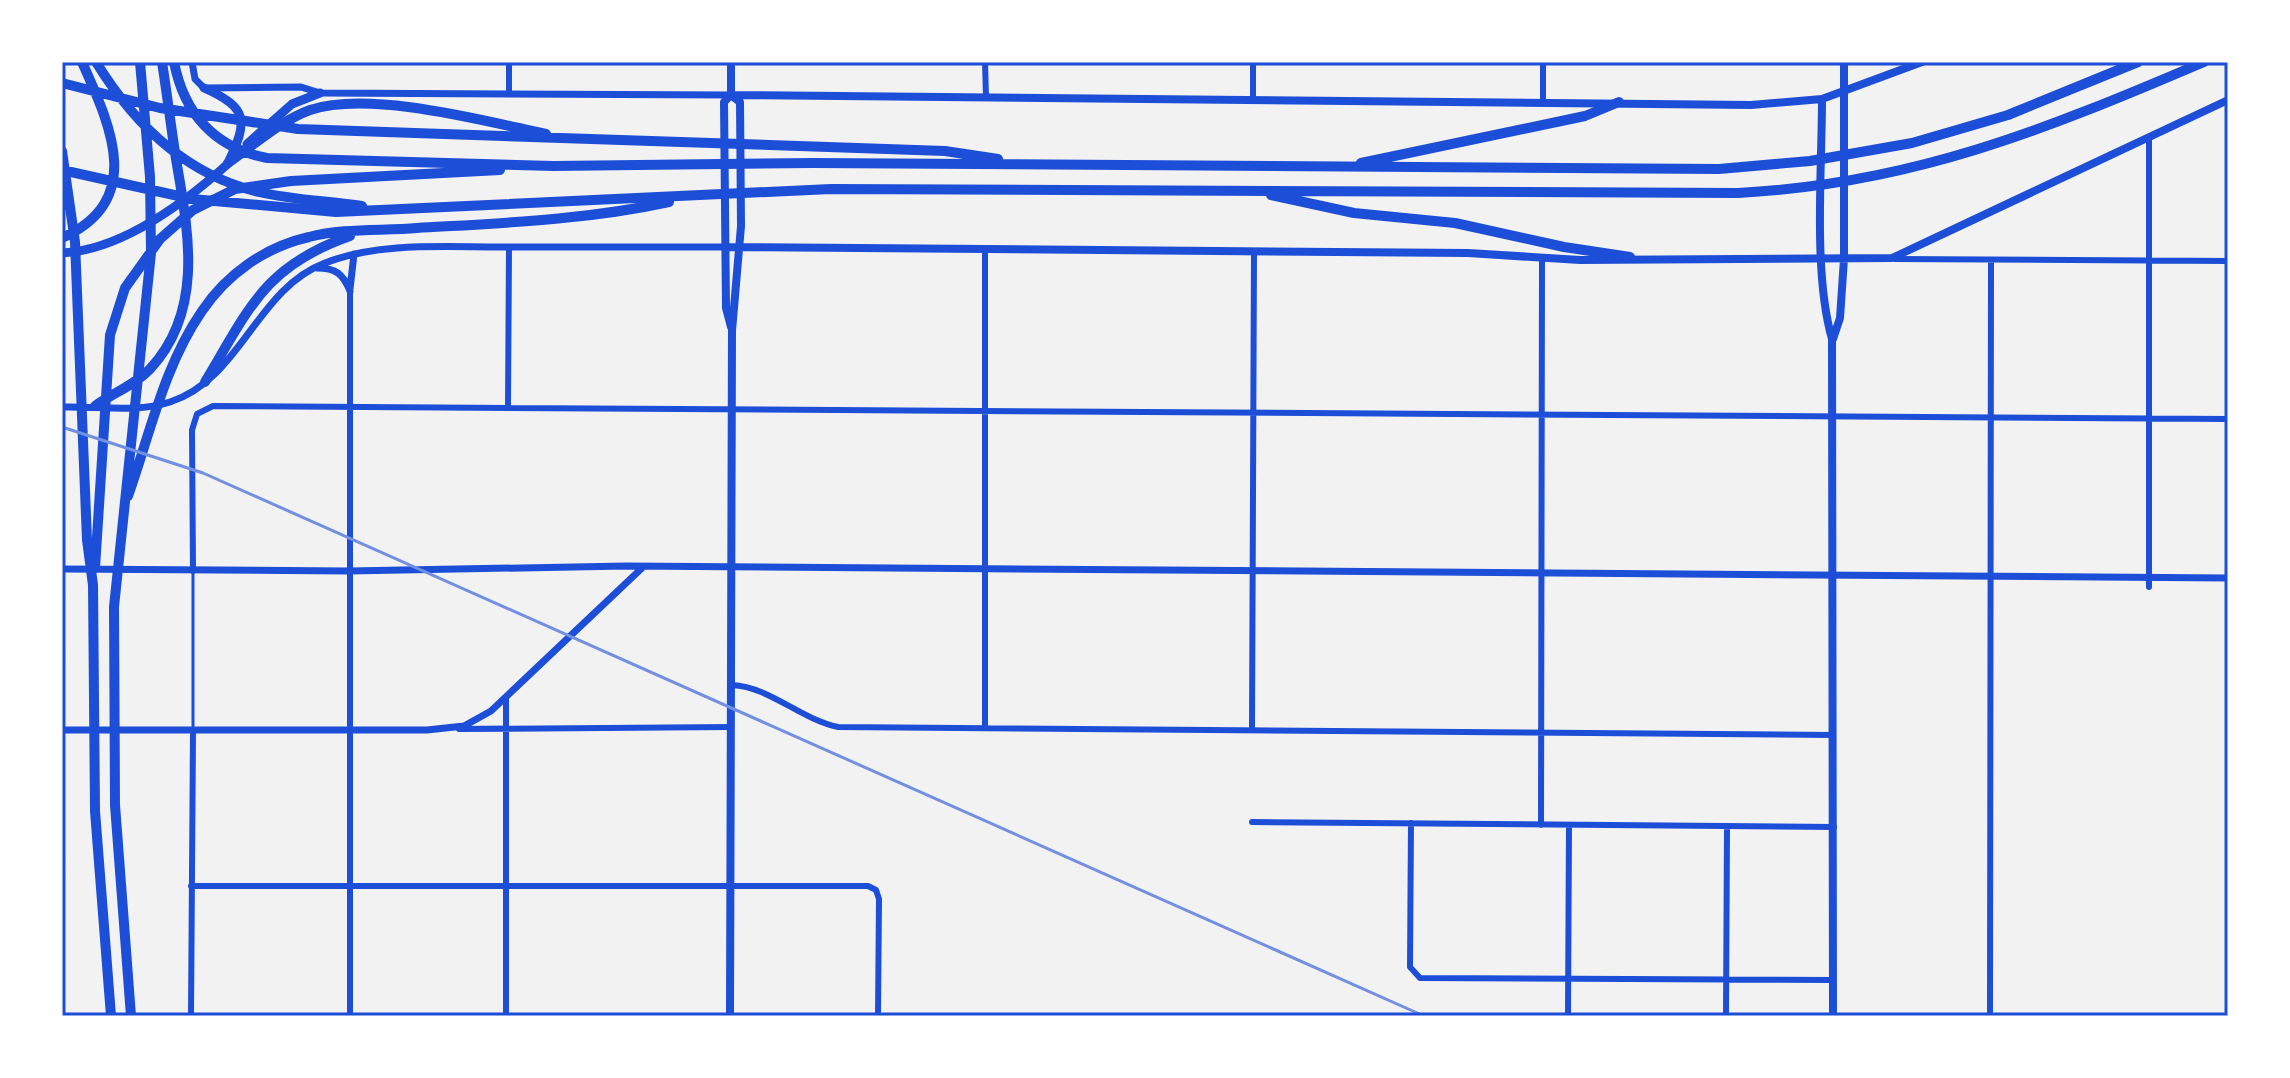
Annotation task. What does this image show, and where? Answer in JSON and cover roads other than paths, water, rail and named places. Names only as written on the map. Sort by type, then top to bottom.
[{"type":"highway","points":[[62,238],[85,224],[106,198],[114,177],[114,142],[82,62]]},
{"type":"highway","points":[[131,1016],[113,749],[115,578],[151,253],[150,177],[138,62]]},
{"type":"highway","points":[[95,406],[149,371],[164,352],[178,324],[187,289],[189,244],[162,62]]},
{"type":"highway","points":[[174,62],[186,101],[212,135],[246,153],[298,159],[553,166],[773,163],[1719,169],[1870,152],[1963,130],[2063,94],[2138,62]]},
{"type":"highway","points":[[62,170],[146,191],[248,207],[396,211],[616,197],[690,198],[904,188],[1699,195],[1813,187],[1920,167],[2024,137],[2204,62]]},
{"type":"highway","points":[[99,67],[152,135],[195,166],[256,191],[396,211]]},
{"type":"highway","points":[[62,83],[187,113],[326,131],[945,151],[1041,164]]},
{"type":"highway","points":[[1343,167],[1585,116],[1619,102]]},
{"type":"highway","points":[[228,163],[295,117],[341,104],[469,118],[579,141]]},
{"type":"highway","points":[[62,151],[75,242],[87,540],[93,585]]},
{"type":"highway","points":[[111,1016],[95,811],[93,585],[106,363],[112,324],[125,288],[160,239],[193,210],[235,189],[291,181],[553,166]]},
{"type":"highway","points":[[62,187],[75,242]]},
{"type":"highway","points":[[1249,191],[1354,213],[1455,223],[1564,247],[1630,257]]},
{"type":"highway","points":[[122,513],[164,388],[191,329],[213,296],[238,271],[279,247],[309,236],[620,213],[690,198]]},
{"type":"highway","points":[[205,382],[268,282],[298,258],[365,232]]},
{"type":"main road","points":[[731,62],[731,95],[724,102],[724,247],[726,308],[732,331]]},
{"type":"main road","points":[[1832,339],[1840,318],[1844,259],[1844,62]]},
{"type":"main road","points":[[731,95],[1751,105],[1822,99],[1921,62]]},
{"type":"main road","points":[[204,88],[228,100],[241,115],[242,131],[228,163]]},
{"type":"main road","points":[[62,253],[112,243],[147,224],[228,163],[277,114],[292,104],[320,93]]},
{"type":"main road","points":[[730,1016],[732,331],[739,247],[740,102],[731,95]]},
{"type":"main road","points":[[1822,99],[1823,259],[1826,318],[1832,339],[1833,1016]]},
{"type":"main road","points":[[724,247],[1892,258],[2228,100]]},
{"type":"street","points":[[192,62],[195,79],[204,88],[301,87],[320,93],[731,95]]},
{"type":"street","points":[[509,62],[509,94]]},
{"type":"street","points":[[985,62],[986,97]]},
{"type":"street","points":[[1253,62],[1253,98]]},
{"type":"street","points":[[1543,62],[1543,101]]},
{"type":"street","points":[[2149,137],[2149,587]]},
{"type":"street","points":[[508,408],[509,247]]},
{"type":"street","points":[[62,407],[155,406],[182,398],[228,362],[275,298],[312,268],[354,254],[509,247],[724,247]]},
{"type":"street","points":[[985,250],[985,728]]},
{"type":"street","points":[[1252,730],[1254,252]]},
{"type":"street","points":[[350,1016],[350,291],[354,254]]},
{"type":"street","points":[[1541,825],[1542,257]]},
{"type":"street","points":[[1892,258],[2228,261]]},
{"type":"street","points":[[1990,1016],[1991,261]]},
{"type":"street","points":[[312,268],[335,269],[343,276],[350,291]]},
{"type":"street","points":[[193,571],[192,430],[197,414],[213,406],[2228,419]]},
{"type":"street","points":[[438,730],[473,723],[506,698],[642,568]]},
{"type":"street","points":[[65,569],[984,569],[2228,578]]},
{"type":"street","points":[[732,685],[747,686],[822,724],[838,727],[1832,735]]},
{"type":"street","points":[[506,698],[506,1016]]},
{"type":"street","points":[[62,730],[731,727]]},
{"type":"street","points":[[191,1016],[193,731]]},
{"type":"street","points":[[1252,822],[1834,827]]},
{"type":"street","points":[[1411,823],[1410,967],[1414,975],[1420,978],[1833,980]]},
{"type":"street","points":[[1568,1016],[1569,825]]},
{"type":"street","points":[[1726,1016],[1727,826]]},
{"type":"street","points":[[191,886],[868,886],[876,890],[879,899],[878,1016]]},
{"type":"lane","points":[[193,571],[193,731]]},
{"type":"railway","points":[[62,427],[203,473],[1424,1016]]}]
